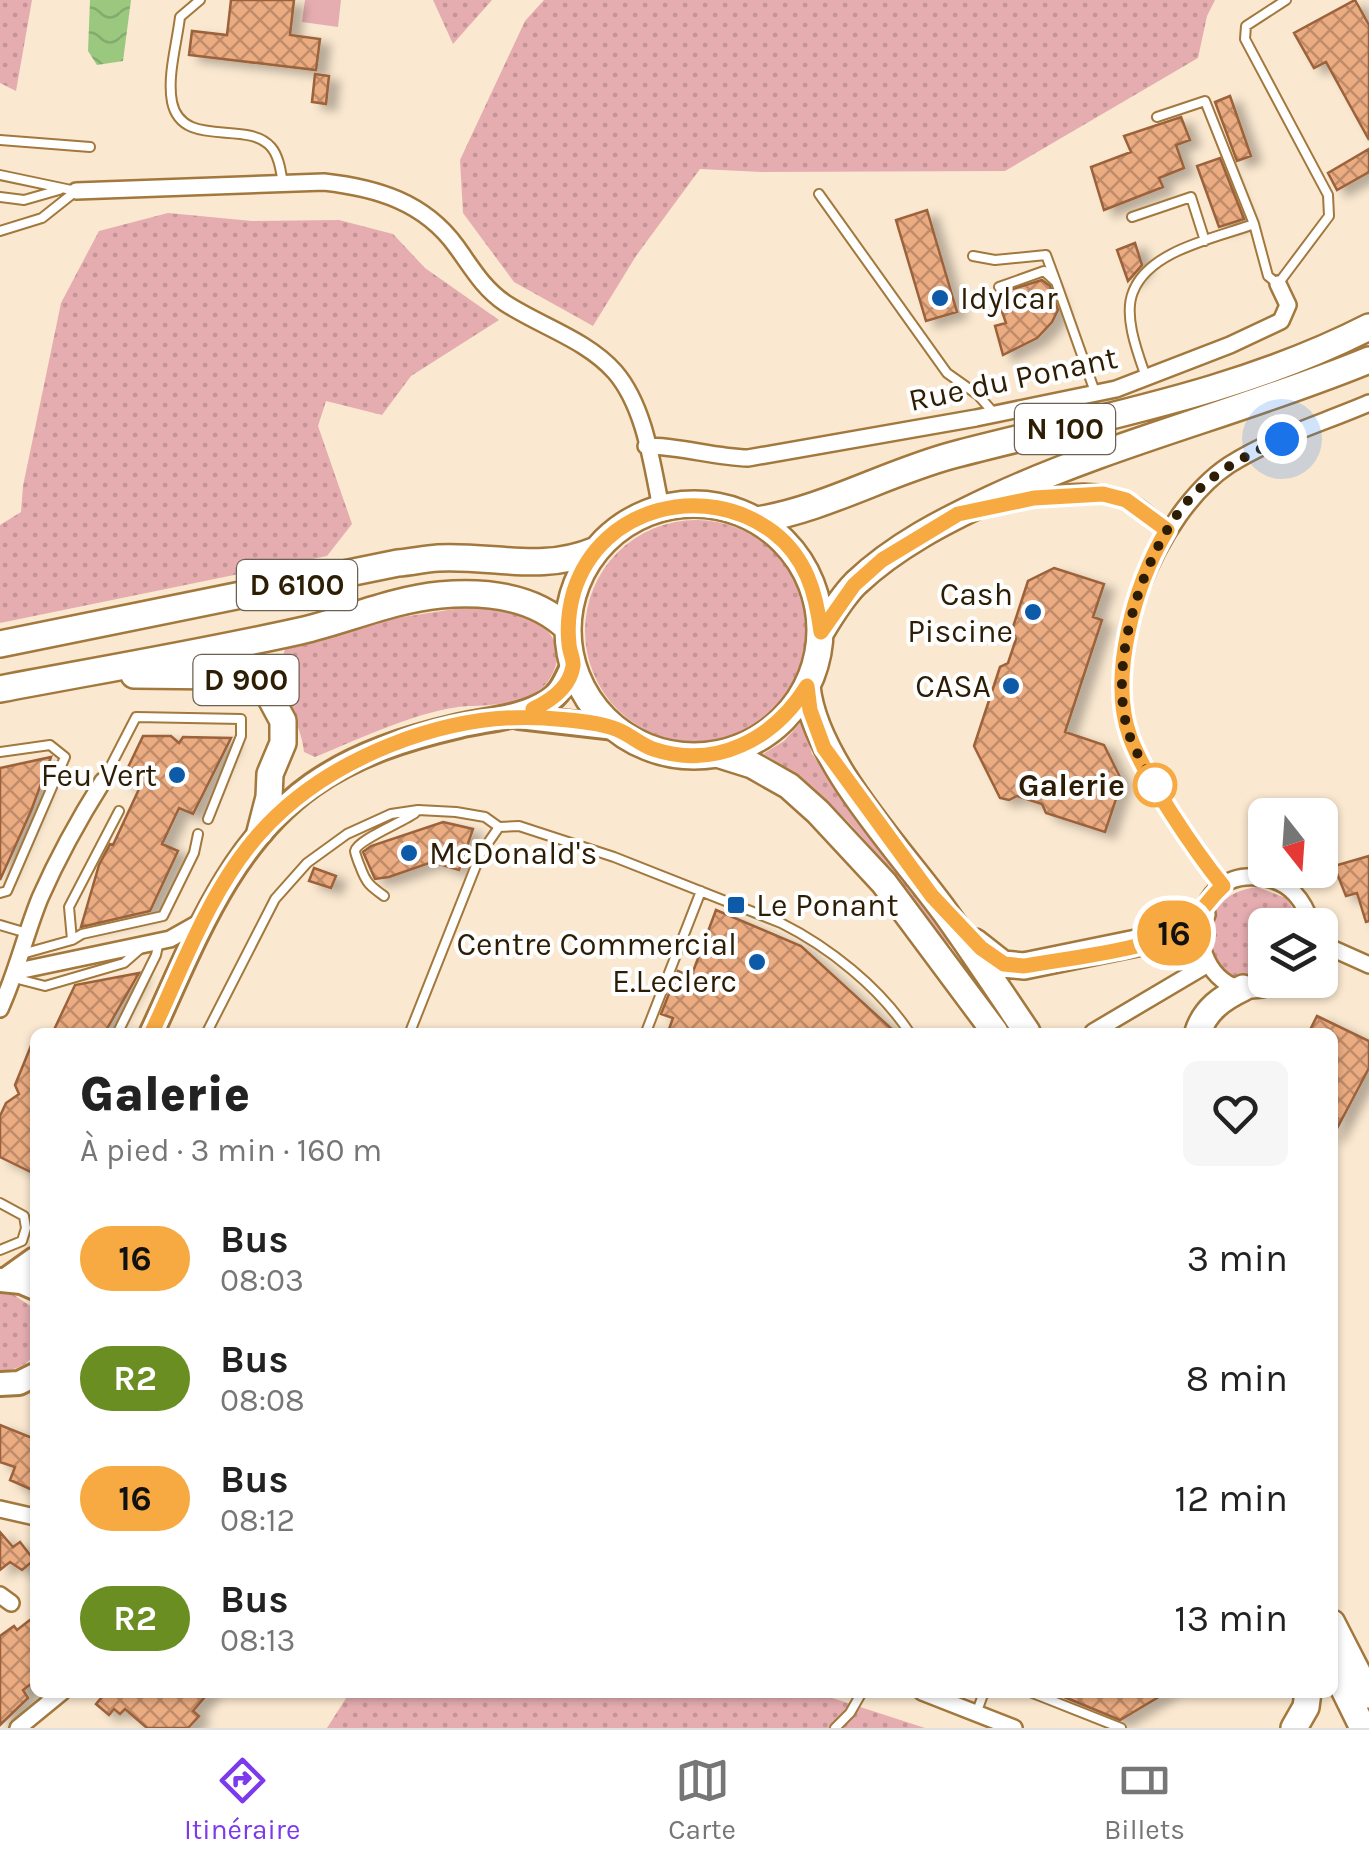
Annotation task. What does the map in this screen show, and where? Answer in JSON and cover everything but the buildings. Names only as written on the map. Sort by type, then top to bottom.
[{"type":"main road","name":"N 100","points":[[757,520],[812,507],[898,472],[953,456],[1116,417],[1251,377],[1369,327]]},
{"type":"main road","name":"N 100","points":[[821,632],[854,585],[882,560],[958,514],[1092,456],[1315,382],[1369,360]]},
{"type":"main road","name":"N 100","points":[[694,503],[726,508],[757,520],[784,540],[804,567],[817,598],[821,632],[817,660],[807,686],[779,723],[739,748],[695,756],[663,752],[633,740],[597,710],[582,689],[573,665],[568,629],[575,588],[596,550],[637,517],[662,508],[694,503]]},
{"type":"main road","name":"D 6100","points":[[0,644],[398,564],[438,558],[541,564],[572,560],[596,550]]},
{"type":"main road","name":"D 6100","points":[[0,689],[298,631],[403,601],[441,595],[514,599],[540,606],[568,629]]},
{"type":"main road","name":"D 900","points":[[511,717],[556,695],[573,665]]},
{"type":"main road","name":"D 900","points":[[74,675],[196,675],[254,682],[277,706],[283,721],[283,743],[270,774],[260,832]]},
{"type":"main road","points":[[807,686],[810,710],[824,748],[1025,1028]]},
{"type":"main road","name":"D 900","points":[[154,1028],[225,881],[260,832],[310,786],[386,746],[462,725],[511,717],[615,728]]},
{"type":"main road","points":[[717,754],[752,765],[789,786],[818,812],[904,908],[992,1028]]},
{"type":"main road","points":[[945,912],[992,956],[1004,964],[1024,966],[1166,937],[1202,914]]},
{"type":"main road","points":[[1200,1028],[1220,1000],[1243,988]]},
{"type":"main road","points":[[3,1280],[30,1262]]},
{"type":"main road","points":[[3,1280],[30,1287]]},
{"type":"main road","points":[[0,1384],[19,1383],[30,1378]]},
{"type":"main road","points":[[1338,1635],[1369,1695]]},
{"type":"main road","points":[[1338,1677],[1363,1728]]},
{"type":"main road","points":[[1294,1728],[1307,1698]]},
{"type":"street","points":[[69,190],[324,182],[356,186],[399,199],[429,216],[481,284],[504,302],[592,352],[615,372],[630,395],[662,508]]},
{"type":"street","name":"Rue du Ponant","points":[[646,446],[672,446],[718,457],[748,458],[1095,393],[1146,377],[1281,322],[1288,305],[1278,284]]},
{"type":"street","points":[[1223,886],[1148,772],[1130,736],[1123,705],[1124,654],[1134,613],[1151,563],[1186,502],[1246,455],[1368,408]]},
{"type":"street","points":[[958,514],[1034,498],[1103,494],[1126,500],[1167,530]]},
{"type":"street","points":[[0,1008],[72,830],[104,781]]},
{"type":"street","points":[[1248,989],[1223,980],[1200,948],[1202,914],[1214,894],[1238,879],[1254,876],[1285,885],[1306,908]]},
{"type":"street","points":[[11,974],[181,936],[205,919]]},
{"type":"street","points":[[1338,950],[1369,965]]},
{"type":"street","points":[[1101,1028],[1208,964]]},
{"type":"street","points":[[0,1508],[30,1516]]},
{"type":"street","points":[[18,1728],[55,1698]]},
{"type":"street","points":[[937,1698],[1014,1728]]},
{"type":"lane","points":[[200,0],[180,17],[171,90],[174,110],[186,124],[207,132],[264,142],[273,148],[283,184]]},
{"type":"lane","points":[[1157,117],[1204,100],[1254,224],[1268,276],[1278,284],[1330,216],[1328,196],[1245,40],[1246,26],[1286,0]]},
{"type":"lane","points":[[0,140],[90,147]]},
{"type":"lane","points":[[0,175],[69,190]]},
{"type":"lane","points":[[0,196],[24,200],[69,190]]},
{"type":"lane","points":[[0,231],[42,218],[69,190]]},
{"type":"lane","points":[[819,194],[947,372],[978,395],[995,414]]},
{"type":"lane","points":[[1132,217],[1192,198],[1206,241]]},
{"type":"lane","points":[[1146,377],[1130,313],[1132,294],[1144,274],[1167,257],[1254,224]]},
{"type":"lane","points":[[973,256],[995,260],[1046,254],[1095,393]]},
{"type":"lane","points":[[998,287],[1044,271],[1056,282]]},
{"type":"lane","points":[[104,781],[136,717],[241,719],[241,736],[208,819]]},
{"type":"lane","points":[[0,752],[50,745],[65,757],[6,890],[0,893]]},
{"type":"lane","points":[[384,896],[366,885],[355,852],[357,846],[365,838],[399,825],[418,810]]},
{"type":"lane","points":[[208,1028],[275,899],[306,863],[347,834],[391,814],[418,810],[485,817],[499,827],[520,826],[614,856],[804,934],[847,967],[906,1028]]},
{"type":"lane","points":[[72,940],[69,907],[119,811]]},
{"type":"lane","points":[[412,1028],[481,853],[499,827]]},
{"type":"lane","points":[[22,954],[82,934],[163,916],[194,853],[198,834]]},
{"type":"lane","points":[[648,1028],[701,891]]},
{"type":"lane","points":[[0,925],[28,932]]},
{"type":"lane","points":[[120,1028],[152,943]]},
{"type":"lane","points":[[0,1203],[24,1216],[26,1228],[22,1241],[0,1250]]},
{"type":"lane","points":[[835,1728],[859,1698]]},
{"type":"lane","points":[[976,1714],[982,1698]]},
{"type":"lane","points":[[1045,1698],[1121,1728]]},
{"type":"shaded area","points":[[0,0],[32,0],[16,91],[0,83]]},
{"type":"shaded area","points":[[305,0],[341,0],[338,27],[302,22]]},
{"type":"shaded area","points":[[433,0],[492,0],[453,44]]},
{"type":"shaded area","points":[[544,0],[1215,0],[1207,16],[1198,58],[1005,171],[700,169],[636,256],[593,326],[514,282],[463,213],[460,160],[525,21]]},
{"type":"shaded area","points":[[168,213],[252,221],[339,220],[393,234],[425,268],[499,320],[411,376],[382,415],[326,401],[318,426],[352,524],[327,556],[0,623],[0,525],[21,512],[61,303],[99,231]]},
{"type":"shaded area","points":[[696,520],[738,529],[774,553],[798,589],[807,631],[798,673],[774,709],[738,733],[696,742],[654,733],[618,709],[594,673],[585,631],[594,589],[618,553],[654,529]]},
{"type":"shaded area","points":[[468,607],[519,614],[550,633],[556,645],[557,662],[543,687],[518,700],[450,708],[411,719],[315,757],[304,752],[283,688],[281,662],[286,647],[396,618]]},
{"type":"shaded area","points":[[802,721],[812,754],[955,941],[949,945],[841,815],[791,771],[763,754],[784,741]]},
{"type":"shaded area","points":[[1260,888],[1286,898],[1292,908],[1248,908],[1248,981],[1227,973],[1215,959],[1210,942],[1210,924],[1218,907],[1234,894]]},
{"type":"shaded area","points":[[0,1294],[14,1295],[30,1306],[30,1359],[10,1370],[0,1370]]},
{"type":"shaded area","points":[[346,1698],[832,1698],[925,1728],[327,1728]]},
{"type":"water","points":[[90,0],[131,0],[123,61],[97,65],[88,51]]},
{"type":"bus line","name":"16","points":[[154,1028],[225,881],[260,832],[287,806],[310,786],[386,746],[462,725],[511,717],[615,728],[653,749],[674,754],[717,754],[739,748],[779,723],[807,686],[810,710],[824,748],[945,912],[981,948],[1004,964],[1024,966],[1166,937],[1202,914],[1223,886],[1155,785],[1130,736],[1123,705],[1124,654],[1134,613],[1167,530],[1126,500],[1103,494],[1034,498],[958,514],[882,560],[854,585],[821,632],[817,598],[804,567],[784,540],[757,520],[726,508],[694,503],[637,517],[614,532],[584,568],[570,608],[568,629],[573,665],[556,695],[533,709]]},
{"type":"place","name":"Idylcar","points":[[940,298]]},
{"type":"place","name":"Cash Piscine","points":[[1033,612]]},
{"type":"place","name":"CASA","points":[[1011,686]]},
{"type":"place","name":"Feu Vert","points":[[177,775]]},
{"type":"place","name":"Galerie","points":[[1155,785]]},
{"type":"place","name":"McDonald's","points":[[409,853]]},
{"type":"place","name":"Le Ponant","points":[[736,905]]},
{"type":"place","name":"Centre Commercial E.Leclerc","points":[[757,962]]},
{"type":"route","points":[[1155,785],[1130,736],[1122,682],[1124,654],[1151,563],[1175,518],[1205,484],[1246,455],[1282,439]]}]
